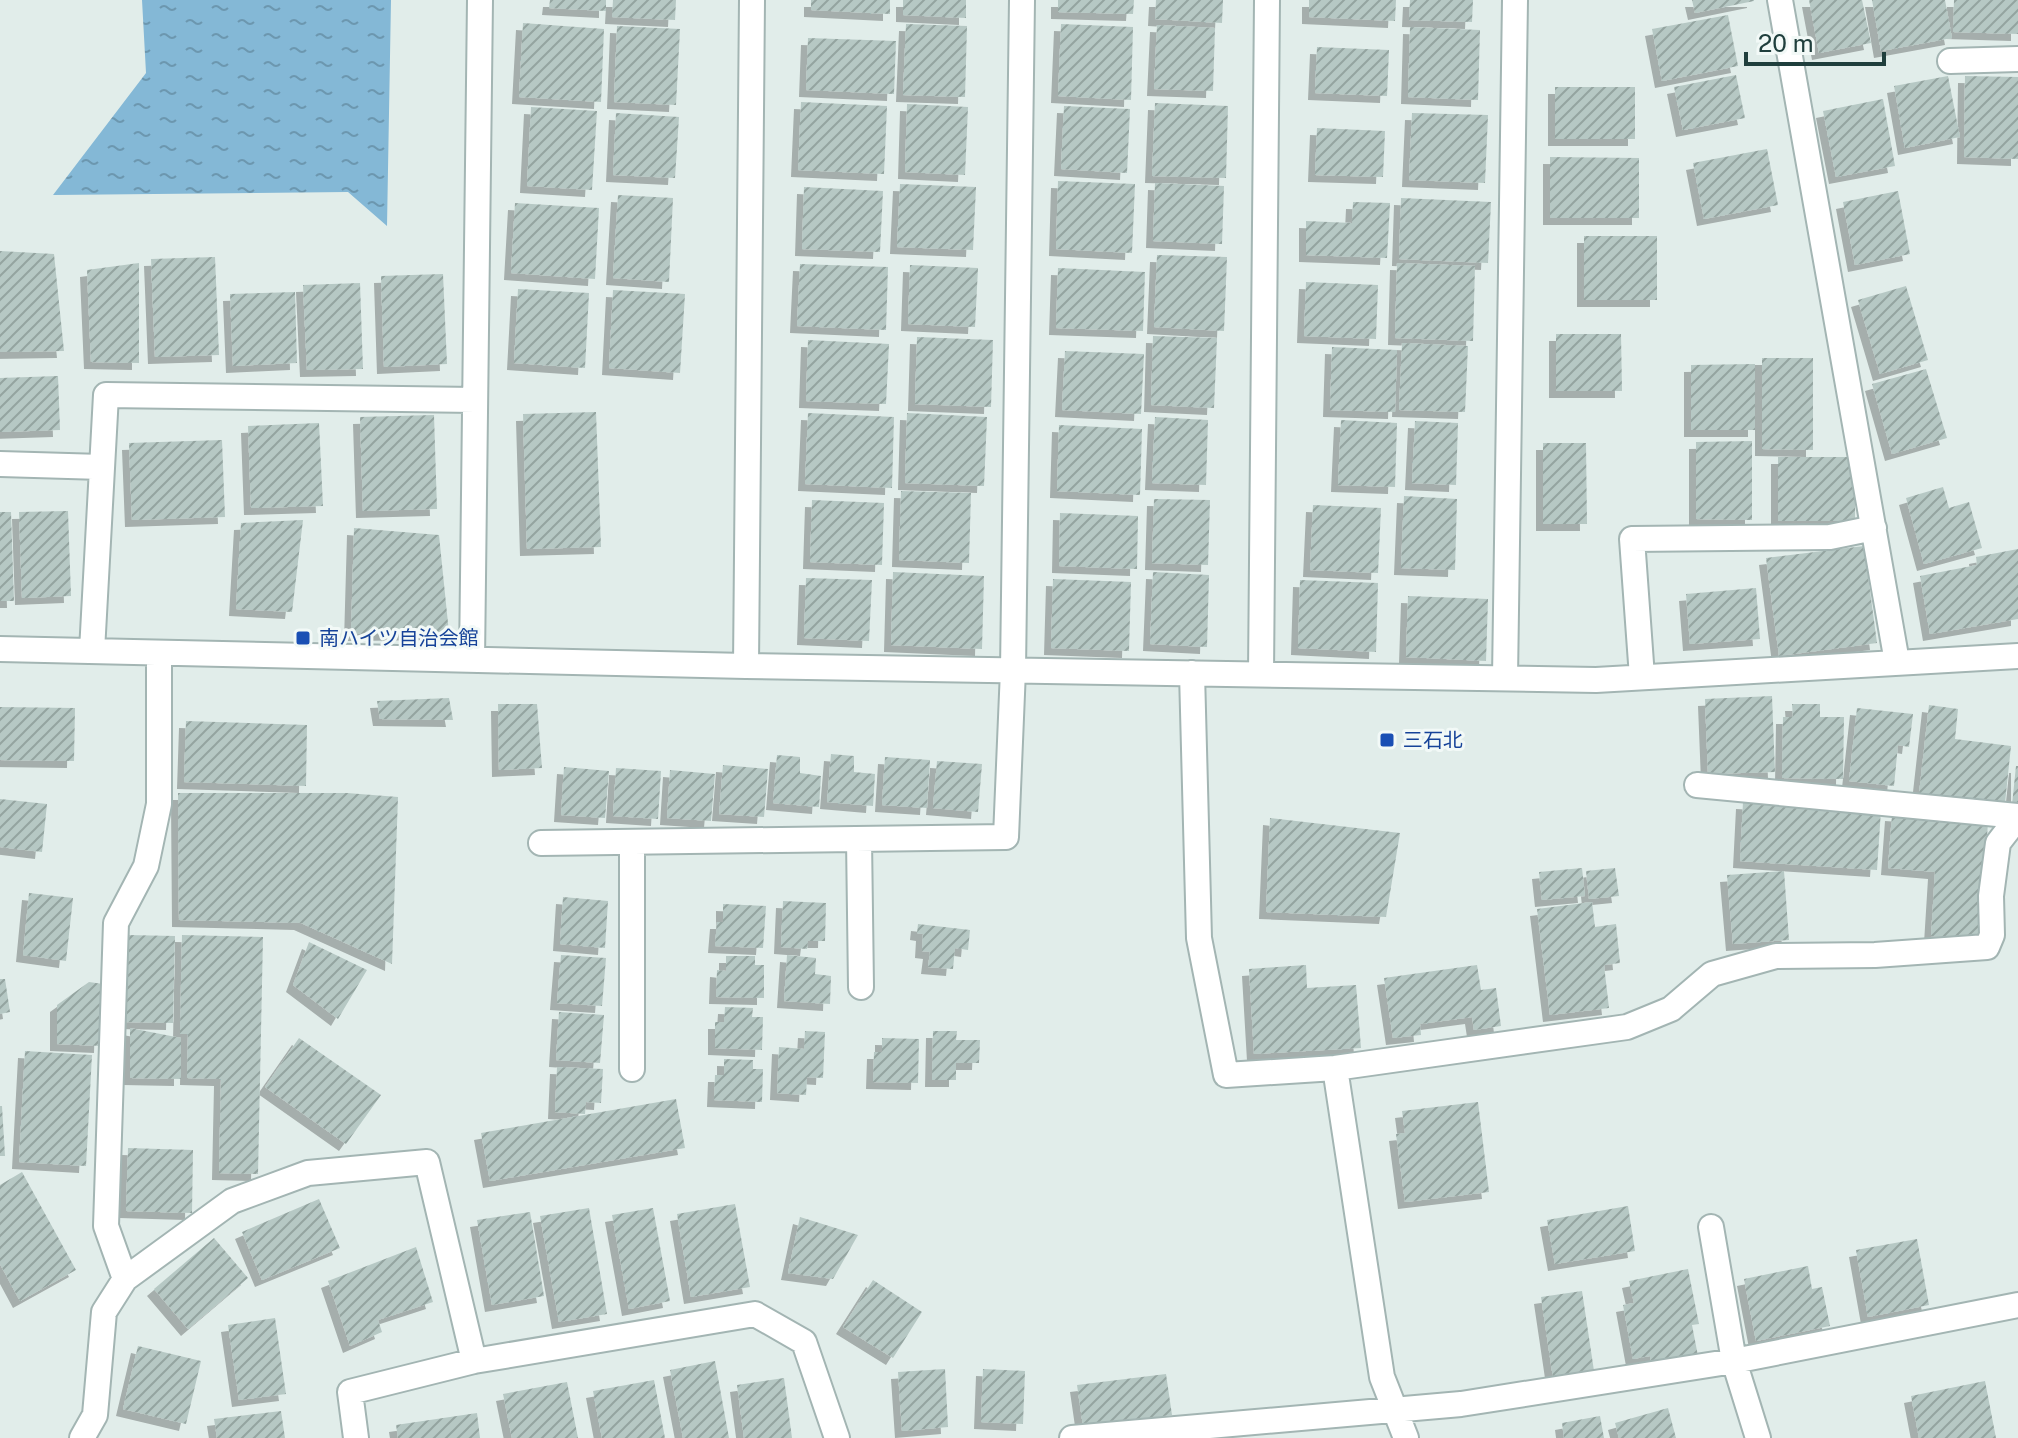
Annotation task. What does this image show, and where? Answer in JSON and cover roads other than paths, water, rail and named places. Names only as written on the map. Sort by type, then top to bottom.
[{"type":"street","points":[[472,660],[480,0]]},
{"type":"street","points":[[746,666],[752,0]]},
{"type":"street","points":[[541,843],[1006,837],[1013,670],[1022,0]]},
{"type":"street","points":[[1261,674],[1267,0]]},
{"type":"street","points":[[1780,0],[1897,662]]},
{"type":"street","points":[[1505,678],[1520,1]]},
{"type":"street","points":[[1950,61],[2018,59]]},
{"type":"street","points":[[92,651],[106,395],[475,400]]},
{"type":"street","points":[[0,464],[102,467]]},
{"type":"street","points":[[1642,677],[1632,539],[1830,537],[1874,528]]},
{"type":"street","points":[[0,649],[746,666],[1596,680],[2018,656]]},
{"type":"street","points":[[125,1279],[106,1226],[116,923],[146,866],[159,804],[159,653]]},
{"type":"street","points":[[1192,673],[1199,938],[1226,1075],[1335,1068],[1627,1027],[1671,1009],[1712,974],[1776,956],[1875,955],[1987,947],[1992,935],[1991,896],[1998,843],[2018,816]]},
{"type":"street","points":[[1697,785],[2018,816]]},
{"type":"street","points":[[859,839],[861,987]]},
{"type":"street","points":[[632,842],[632,1069]]},
{"type":"street","points":[[1335,1068],[1382,1377],[1406,1438]]},
{"type":"street","points":[[82,1438],[95,1415],[104,1312],[125,1279],[232,1201],[308,1173],[427,1162],[474,1361]]},
{"type":"street","points":[[1711,1227],[1734,1361],[1758,1438]]},
{"type":"street","points":[[1072,1438],[1461,1404],[1734,1361],[2018,1305]]},
{"type":"street","points":[[356,1438],[350,1392],[474,1361],[755,1314],[804,1342],[837,1438]]},
{"type":"water","points":[[142,0],[391,0],[387,226],[348,192],[53,195],[146,73]]},
{"type":"place","name":"南ハイツ自治会館","points":[[303,638]]},
{"type":"place","name":"三石北","points":[[1387,740]]}]
